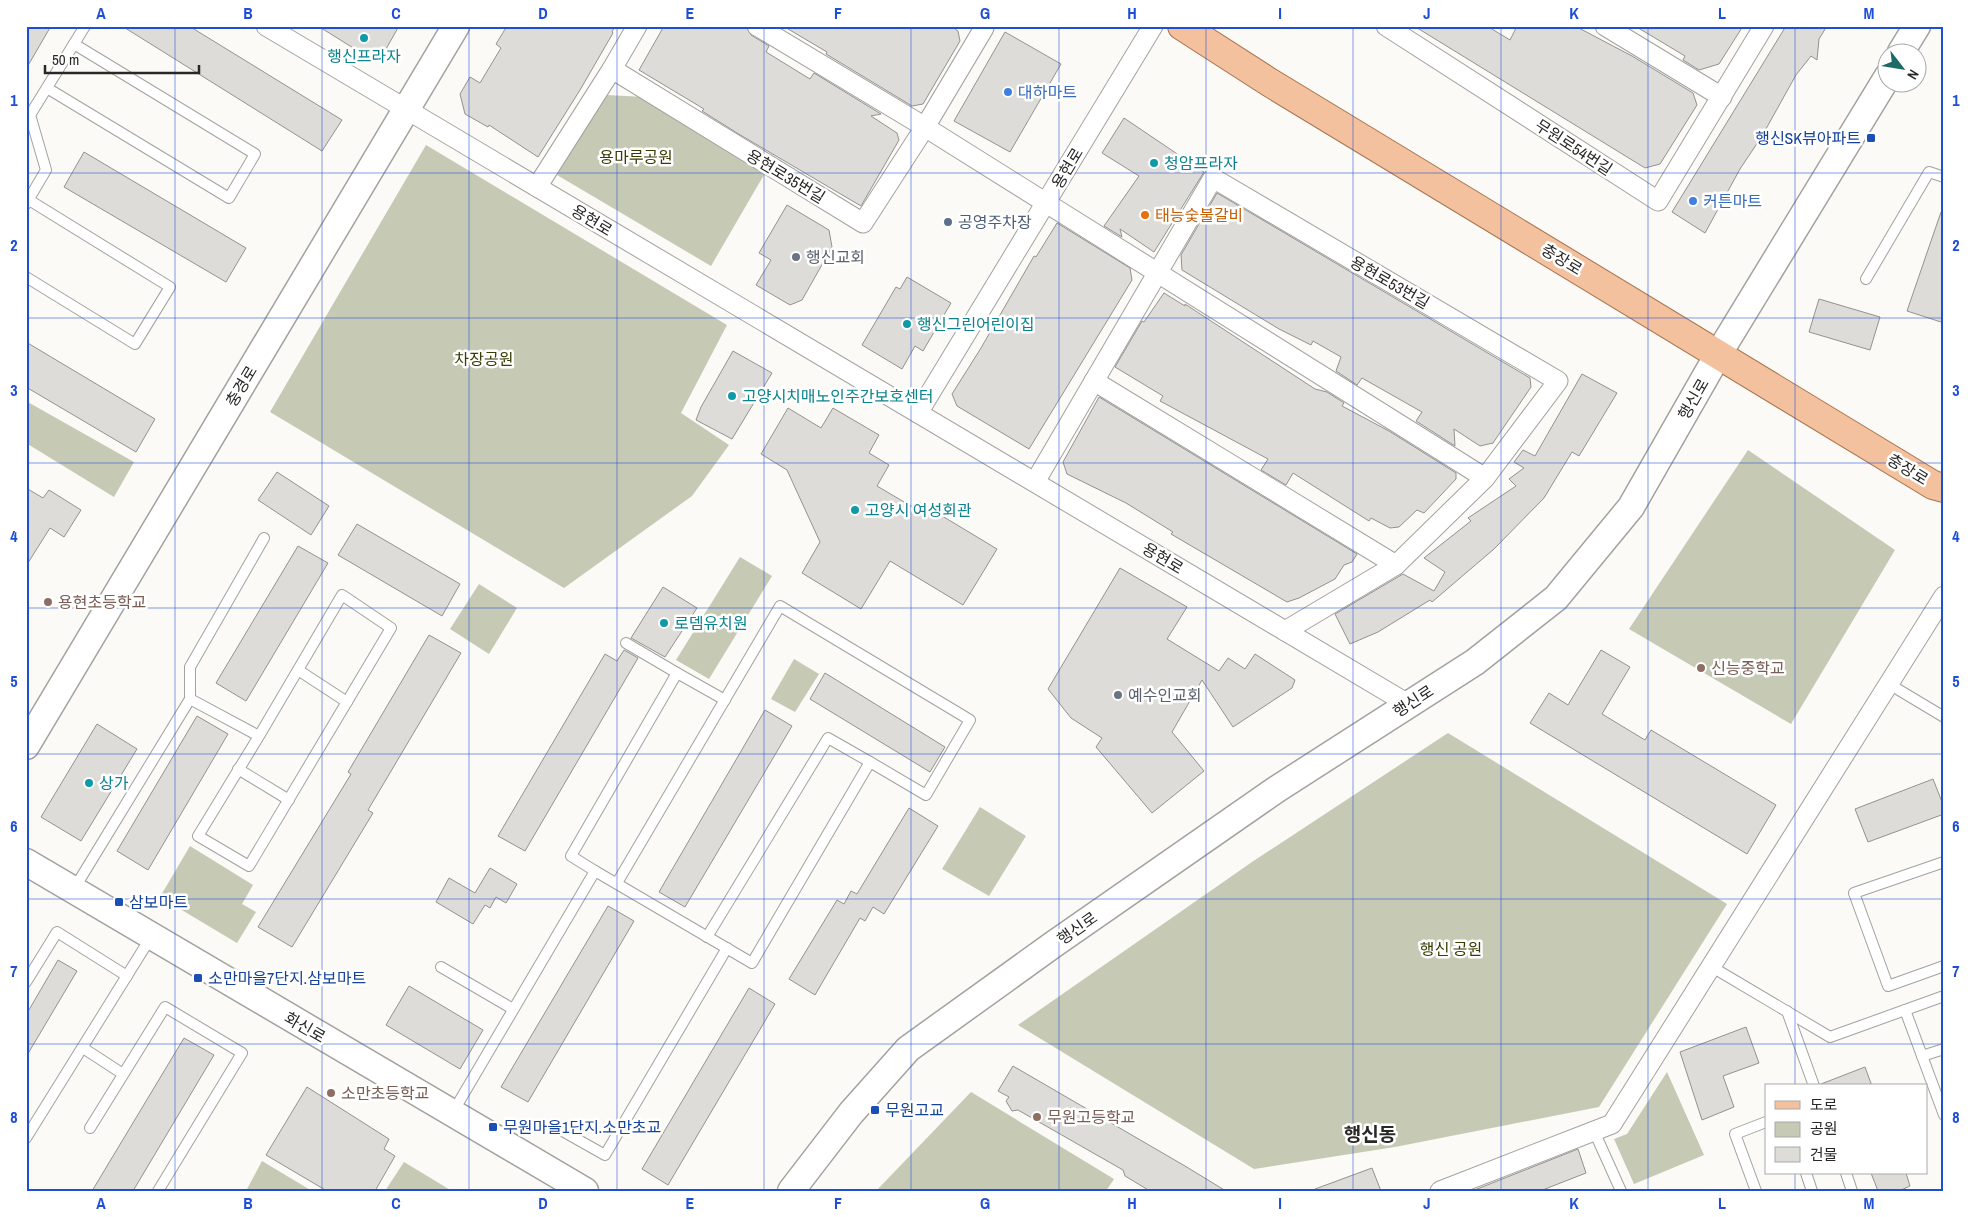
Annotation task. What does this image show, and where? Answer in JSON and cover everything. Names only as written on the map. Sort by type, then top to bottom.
[{"type":"main road","name":"충경로","points":[[26,746],[456,26]]},
{"type":"main road","name":"충장로","points":[[1182,26],[1269,82],[1933,484],[1944,488]]},
{"type":"main road","points":[[1908,42],[1917,26]]},
{"type":"main road","name":"행신로","points":[[791,1191],[851,1114],[908,1049],[1054,944],[1276,789],[1475,662],[1556,598],[1631,507],[1719,353],[1878,92]]},
{"type":"main road","name":"화신로","points":[[26,862],[584,1191]]},
{"type":"street","points":[[537,187],[637,26]]},
{"type":"street","points":[[757,26],[925,127],[1485,478]]},
{"type":"street","name":"용현로35번길","points":[[612,69],[863,223],[925,127],[984,28],[981,26]]},
{"type":"street","name":"용현로","points":[[918,413],[1154,26]]},
{"type":"street","name":"무원로54번길","points":[[1386,26],[1658,201],[1764,26]]},
{"type":"street","points":[[1605,26],[1722,97]]},
{"type":"street","name":"용현로","points":[[269,27],[1408,704]]},
{"type":"street","name":"용현로53번길","points":[[1035,482],[1213,178],[1558,381],[1485,478],[1396,564],[1285,631]]},
{"type":"street","points":[[1094,382],[1396,564]]},
{"type":"street","points":[[1440,1191],[1612,1124],[1944,596]]},
{"type":"lane","points":[[26,277],[135,344],[170,287],[28,202],[46,170],[28,115],[85,26]]},
{"type":"lane","points":[[47,88],[229,198],[255,154],[74,44]]},
{"type":"lane","points":[[1866,280],[1929,172],[1944,177]]},
{"type":"lane","points":[[74,890],[190,698],[190,667],[264,538]]},
{"type":"lane","points":[[342,595],[391,628],[347,702],[250,866],[198,836],[342,595]]},
{"type":"lane","points":[[617,884],[780,606],[970,720],[926,795],[828,738],[707,937]]},
{"type":"lane","points":[[626,643],[725,700]]},
{"type":"lane","points":[[298,670],[347,702]]},
{"type":"lane","points":[[678,673],[571,856],[752,963],[870,762]]},
{"type":"lane","points":[[1889,684],[1944,717]]},
{"type":"lane","points":[[190,698],[259,736]]},
{"type":"lane","points":[[238,769],[289,800]]},
{"type":"lane","points":[[1944,862],[1854,893],[1888,986],[1944,966]]},
{"type":"lane","points":[[452,1112],[596,871]]},
{"type":"lane","points":[[26,982],[57,932],[127,976]]},
{"type":"lane","points":[[26,1138],[151,936]]},
{"type":"lane","points":[[559,1128],[605,1155],[727,948]]},
{"type":"lane","points":[[441,967],[513,1009]]},
{"type":"lane","points":[[1712,967],[1830,1037],[1944,996]]},
{"type":"lane","points":[[90,1128],[165,1007],[242,1053],[158,1191]]},
{"type":"lane","points":[[1905,1010],[1944,1115]]},
{"type":"lane","points":[[1787,1011],[1813,1084]]},
{"type":"lane","points":[[83,1048],[123,1074]]},
{"type":"lane","points":[[1922,1056],[1944,1049]]},
{"type":"lane","points":[[1756,1191],[1735,1134],[1765,1122]]},
{"type":"lane","points":[[1594,1131],[1621,1191]]},
{"type":"lane","points":[[1806,1174],[1812,1191]]},
{"type":"lane","points":[[1846,1174],[1852,1191]]},
{"type":"green space","name":"용마루공원","points":[[606,95],[645,97],[765,173],[711,266],[557,175]]},
{"type":"green space","name":"차장공원","points":[[426,145],[727,325],[681,413],[729,445],[692,496],[564,588],[270,412]]},
{"type":"green space","points":[[26,401],[134,462],[114,497],[26,443]]},
{"type":"green space","points":[[1748,450],[1895,550],[1791,724],[1629,629]]},
{"type":"green space","points":[[740,557],[772,576],[709,679],[676,660]]},
{"type":"green space","points":[[479,584],[517,608],[489,654],[450,629]]},
{"type":"green space","points":[[794,659],[819,674],[795,712],[771,699]]},
{"type":"green space","name":"행신 공원","points":[[1448,733],[1727,904],[1599,1107],[1395,1147],[1254,1169],[1018,1025],[1252,862]]},
{"type":"green space","points":[[980,807],[1026,836],[989,896],[942,869]]},
{"type":"green space","points":[[190,846],[253,885],[242,904],[256,912],[237,943],[160,897]]},
{"type":"green space","points":[[1667,1072],[1704,1155],[1634,1184],[1614,1139],[1627,1134]]},
{"type":"green space","points":[[971,1092],[1114,1179],[1106,1191],[876,1191]]},
{"type":"green space","points":[[262,1161],[312,1191],[246,1191]]},
{"type":"green space","points":[[404,1162],[452,1191],[385,1191]]},
{"type":"building","points":[[26,26],[51,26],[26,69]]},
{"type":"building","points":[[122,26],[189,26],[342,120],[322,151]]},
{"type":"building","name":"행신프라자","points":[[318,26],[399,26],[386,49],[366,56]]},
{"type":"building","points":[[507,26],[615,26],[613,33],[580,90],[538,157],[489,125],[488,127],[465,114],[460,94],[470,77],[480,83],[501,48],[496,44]]},
{"type":"building","points":[[664,26],[746,26],[751,35],[769,46],[766,52],[810,79],[814,73],[881,114],[871,116],[897,133],[899,140],[861,206],[737,133],[702,111],[704,109],[639,70]]},
{"type":"building","points":[[783,26],[951,26],[958,31],[960,41],[923,104],[912,106]]},
{"type":"building","points":[[1414,26],[1487,26],[1510,40],[1517,26],[1575,26],[1632,56],[1693,93],[1697,105],[1660,164],[1645,168]]},
{"type":"building","points":[[1635,26],[1743,26],[1719,64],[1699,70],[1683,60],[1685,56]]},
{"type":"building","points":[[1786,26],[1827,26],[1819,39],[1817,60],[1811,56],[1796,75],[1762,136],[1740,169],[1705,233],[1672,212]]},
{"type":"building","name":"대하마트","points":[[1005,32],[1061,64],[1010,152],[954,121]]},
{"type":"building","points":[[1124,118],[1204,172],[1154,252],[1120,229],[1122,237],[1104,226],[1139,176],[1102,153]]},
{"type":"building","points":[[84,152],[246,248],[226,282],[64,187]]},
{"type":"building","points":[[1217,193],[1530,378],[1531,387],[1493,443],[1480,446],[1454,429],[1455,446],[1416,421],[1422,412],[1362,378],[1357,385],[1336,371],[1341,357],[1313,341],[1311,345],[1279,329],[1182,270],[1181,255]]},
{"type":"building","name":"행신교회","points":[[787,205],[829,230],[832,247],[802,300],[790,305],[756,285],[771,260],[759,253]]},
{"type":"building","points":[[1941,212],[1944,212],[1944,323],[1907,311]]},
{"type":"building","points":[[1057,223],[1130,268],[1132,280],[1029,449],[957,406],[952,394],[1034,256],[1036,257]]},
{"type":"building","name":"행신그린어린이집","points":[[907,277],[951,303],[923,351],[915,346],[902,369],[862,345],[896,287],[900,289]]},
{"type":"building","points":[[1164,293],[1185,306],[1185,304],[1315,389],[1327,392],[1344,403],[1342,406],[1389,431],[1456,473],[1456,479],[1424,513],[1417,510],[1399,527],[1390,528],[1371,518],[1369,521],[1293,473],[1286,485],[1261,470],[1268,459],[1160,401],[1163,396],[1115,367],[1142,321],[1144,322]]},
{"type":"building","points":[[1819,299],[1880,317],[1870,350],[1809,332]]},
{"type":"building","points":[[26,342],[155,419],[136,452],[26,387]]},
{"type":"building","name":"고양시치매노인주간보호센터","points":[[733,351],[772,373],[732,439],[696,420],[701,407]]},
{"type":"building","points":[[1582,374],[1617,393],[1579,456],[1572,452],[1544,498],[1494,549],[1432,602],[1430,600],[1378,632],[1350,644],[1335,614],[1403,574],[1434,591],[1445,572],[1424,558],[1471,521],[1468,518],[1516,486],[1509,479],[1524,468],[1514,462],[1523,450],[1535,456]]},
{"type":"building","points":[[1099,397],[1357,554],[1352,562],[1344,565],[1335,579],[1299,598],[1287,602],[1171,534],[1173,532],[1126,503],[1067,474],[1063,462]]},
{"type":"building","name":"고양시 여성회관","points":[[788,408],[821,428],[833,408],[879,435],[869,453],[889,465],[877,486],[916,509],[919,502],[997,549],[963,605],[890,561],[861,609],[802,573],[820,542],[787,470],[761,454]]},
{"type":"building","points":[[277,472],[329,506],[311,535],[258,500]]},
{"type":"building","points":[[26,488],[43,498],[49,490],[81,510],[64,537],[50,528],[26,566]]},
{"type":"building","points":[[357,524],[460,584],[442,616],[338,555]]},
{"type":"building","points":[[298,546],[328,563],[246,701],[216,683]]},
{"type":"building","name":"예수인교회","points":[[1120,568],[1187,607],[1167,639],[1219,671],[1228,658],[1245,669],[1255,654],[1295,680],[1292,688],[1233,727],[1202,680],[1172,732],[1204,771],[1152,813],[1096,747],[1102,738],[1071,718],[1048,689]]},
{"type":"building","name":"로뎀유치원","points":[[663,587],[697,608],[665,657],[631,638]]},
{"type":"building","points":[[429,635],[461,653],[368,810],[373,813],[292,947],[258,927],[351,774],[348,772]]},
{"type":"building","points":[[624,650],[638,658],[525,851],[498,836],[605,654],[617,661]]},
{"type":"building","points":[[1601,650],[1630,667],[1602,714],[1645,740],[1651,730],[1776,805],[1747,854],[1530,723],[1549,693],[1568,705]]},
{"type":"building","points":[[825,673],[945,747],[930,772],[810,699]]},
{"type":"building","points":[[765,710],[792,726],[685,907],[659,892]]},
{"type":"building","points":[[197,716],[228,734],[148,870],[117,851]]},
{"type":"building","name":"상가","points":[[97,724],[137,749],[81,841],[41,817]]},
{"type":"building","points":[[1933,779],[1944,807],[1944,814],[1868,842],[1855,809]]},
{"type":"building","points":[[909,808],[938,826],[884,914],[873,907],[865,921],[860,918],[815,995],[789,979],[837,900],[844,904],[851,891],[857,894]]},
{"type":"building","points":[[490,868],[517,884],[506,903],[496,897],[490,908],[485,905],[473,924],[436,902],[449,878],[475,893]]},
{"type":"building","points":[[608,906],[634,921],[528,1102],[501,1087]]},
{"type":"building","points":[[58,960],[77,971],[26,1057],[26,1015]]},
{"type":"building","points":[[409,986],[483,1030],[460,1069],[386,1025]]},
{"type":"building","points":[[749,988],[775,1004],[668,1185],[642,1169]]},
{"type":"building","points":[[1746,1027],[1759,1063],[1723,1076],[1734,1107],[1702,1120],[1680,1052]]},
{"type":"building","points":[[184,1038],[214,1055],[133,1191],[92,1191]]},
{"type":"building","points":[[1013,1066],[1226,1191],[1150,1191],[1125,1176],[1123,1170],[1018,1110],[1012,1111],[1006,1101],[1009,1097],[998,1091]]},
{"type":"building","points":[[1865,1067],[1871,1084],[1821,1084]]},
{"type":"building","points":[[307,1087],[389,1139],[384,1149],[395,1156],[375,1191],[327,1191],[266,1155]]},
{"type":"building","points":[[1578,1149],[1586,1173],[1540,1191],[1472,1191]]},
{"type":"building","points":[[1372,1168],[1381,1191],[1316,1191],[1315,1189]]},
{"type":"building","points":[[1871,1174],[1906,1174],[1910,1186],[1899,1191],[1878,1191]]},
{"type":"place","name":"행신프라자","points":[[364,38]]},
{"type":"place","name":"대하마트","points":[[1008,92]]},
{"type":"place","name":"행신SK뷰아파트","points":[[1871,138]]},
{"type":"place","name":"청암프라자","points":[[1154,163]]},
{"type":"place","name":"커튼마트","points":[[1693,201]]},
{"type":"place","name":"태능숯불갈비","points":[[1145,215]]},
{"type":"place","name":"공영주차장","points":[[948,222]]},
{"type":"place","name":"행신교회","points":[[796,257]]},
{"type":"place","name":"행신그린어린이집","points":[[907,324]]},
{"type":"place","name":"고양시치매노인주간보호센터","points":[[732,396]]},
{"type":"place","name":"고양시 여성회관","points":[[855,510]]},
{"type":"place","name":"용현초등학교","points":[[48,602]]},
{"type":"place","name":"로뎀유치원","points":[[664,623]]},
{"type":"place","name":"신능중학교","points":[[1701,668]]},
{"type":"place","name":"예수인교회","points":[[1118,695]]},
{"type":"place","name":"상가","points":[[89,783]]},
{"type":"place","name":"삼보마트","points":[[119,902]]},
{"type":"place","name":"소만마을7단지.삼보마트","points":[[198,978]]},
{"type":"place","name":"소만초등학교","points":[[331,1093]]},
{"type":"place","name":"무원고교","points":[[875,1110]]},
{"type":"place","name":"무원고등학교","points":[[1037,1117]]},
{"type":"place","name":"무원마을1단지.소만초교","points":[[493,1127]]},
{"type":"district","name":"행신동","points":[[1370,1134]]}]
